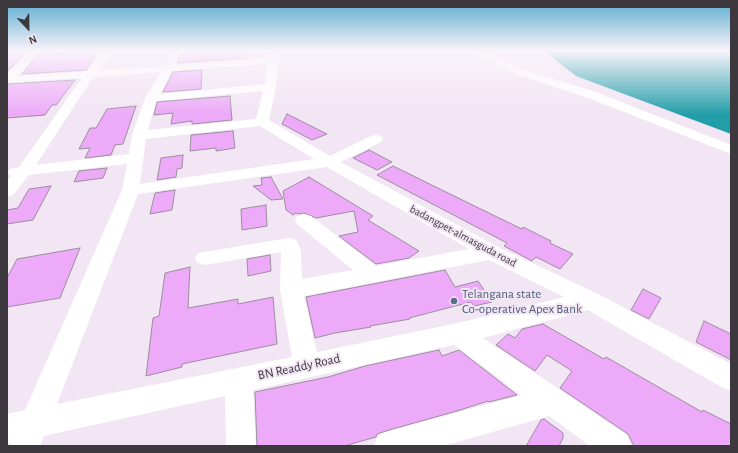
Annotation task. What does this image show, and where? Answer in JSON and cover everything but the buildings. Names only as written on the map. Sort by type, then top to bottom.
[{"type":"street","points":[[7,80],[15,72]]},
{"type":"street","points":[[7,80],[101,72]]},
{"type":"street","points":[[30,434],[131,190],[139,136],[151,98],[166,72]]},
{"type":"street","points":[[139,136],[262,122],[272,72]]},
{"type":"street","points":[[520,72],[595,96],[731,150]]},
{"type":"street","points":[[7,191],[24,171],[90,74]]},
{"type":"street","points":[[151,98],[270,87]]},
{"type":"street","name":"badangpet-almasguda road","points":[[262,122],[329,162],[491,252],[590,300],[731,378]]},
{"type":"street","points":[[131,190],[329,162],[376,139]]},
{"type":"street","points":[[7,173],[135,158]]},
{"type":"street","points":[[304,220],[372,274]]},
{"type":"street","points":[[205,258],[289,245],[291,250],[292,290],[307,365]]},
{"type":"street","points":[[292,290],[491,252]]},
{"type":"street","name":"BN Readdy Road","points":[[7,429],[30,434],[239,380],[458,334],[590,300]]},
{"type":"street","points":[[458,334],[551,402],[616,446]]},
{"type":"street","points":[[239,380],[241,446]]},
{"type":"street","points":[[389,446],[551,402]]},
{"type":"water","points":[[571,72],[731,72],[731,134],[576,76]]},
{"type":"place","name":"Telangana state Co-operative Apex Bank","points":[[454,301]]}]
